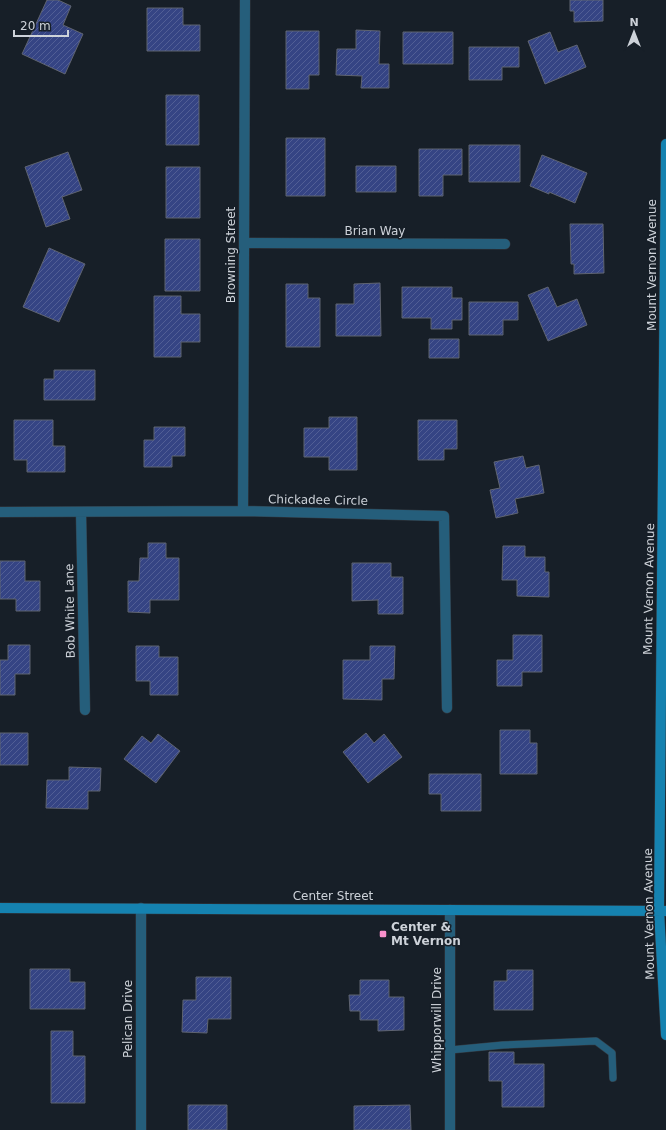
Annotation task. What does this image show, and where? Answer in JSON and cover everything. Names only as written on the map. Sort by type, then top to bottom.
[{"type":"main road","name":"Mount Vernon Avenue","points":[[666,144],[663,911],[666,1035]]},
{"type":"main road","name":"Center Street","points":[[0,908],[663,911]]},
{"type":"street","name":"Browning Street","points":[[243,511],[245,0]]},
{"type":"street","name":"Brian Way","points":[[244,243],[505,244]]},
{"type":"street","name":"Chickadee Circle","points":[[0,512],[243,511],[444,516],[446,708]]},
{"type":"street","name":"Bob White Lane","points":[[81,512],[85,710]]},
{"type":"street","name":"Pelican Drive","points":[[141,908],[141,1130]]},
{"type":"street","name":"Whipporwill Drive","points":[[450,910],[450,1130]]},
{"type":"lane","points":[[450,1050],[503,1045],[596,1041],[612,1053],[613,1078]]},
{"type":"building","points":[[47,0],[58,0],[71,6],[63,25],[83,34],[65,74],[22,54]]},
{"type":"building","points":[[570,0],[603,0],[603,21],[574,22],[574,11],[570,11]]},
{"type":"building","points":[[147,8],[183,8],[183,25],[200,25],[200,51],[147,51]]},
{"type":"building","points":[[356,30],[380,31],[379,64],[389,64],[389,88],[361,88],[362,76],[336,75],[337,49],[356,49]]},
{"type":"building","points":[[286,31],[319,31],[319,75],[309,75],[309,89],[286,89]]},
{"type":"building","points":[[403,32],[453,32],[453,64],[403,64]]},
{"type":"building","points":[[550,32],[558,52],[577,45],[586,67],[545,84],[528,41]]},
{"type":"building","points":[[469,47],[519,47],[519,67],[502,67],[502,80],[469,80]]},
{"type":"building","points":[[166,95],[199,95],[199,145],[166,145]]},
{"type":"building","points":[[286,138],[325,138],[325,196],[286,196]]},
{"type":"building","points":[[469,145],[520,145],[520,182],[469,182]]},
{"type":"building","points":[[419,149],[462,149],[462,175],[443,175],[443,196],[419,196]]},
{"type":"building","points":[[68,152],[82,190],[62,197],[70,219],[46,227],[25,167]]},
{"type":"building","points":[[542,155],[587,173],[575,203],[530,186]]},
{"type":"building","points":[[356,166],[396,166],[396,192],[356,192]]},
{"type":"building","points":[[166,167],[200,167],[200,218],[166,218]]},
{"type":"building","points":[[570,224],[603,224],[604,273],[574,274],[574,264],[571,264]]},
{"type":"building","points":[[165,239],[200,239],[200,291],[165,291]]},
{"type":"building","points":[[49,248],[85,264],[59,322],[23,307]]},
{"type":"building","points":[[380,283],[381,336],[336,336],[336,304],[354,304],[354,284]]},
{"type":"building","points":[[286,284],[308,284],[308,298],[320,298],[320,347],[286,347]]},
{"type":"building","points":[[402,287],[452,287],[452,298],[462,298],[462,320],[452,320],[452,329],[431,329],[431,318],[402,318]]},
{"type":"building","points":[[548,287],[557,307],[577,299],[587,325],[548,341],[528,295]]},
{"type":"building","points":[[154,296],[181,296],[181,314],[200,314],[200,342],[181,342],[181,357],[154,357]]},
{"type":"building","points":[[469,302],[518,302],[518,320],[503,320],[503,335],[469,335]]},
{"type":"building","points":[[429,339],[459,339],[459,358],[429,358]]},
{"type":"building","points":[[54,370],[95,370],[95,400],[44,400],[44,379],[54,379]]},
{"type":"building","points":[[329,417],[357,417],[357,470],[329,470],[329,457],[304,457],[304,428],[329,428]]},
{"type":"building","points":[[14,420],[53,420],[53,446],[65,446],[65,472],[27,472],[27,460],[14,460]]},
{"type":"building","points":[[418,420],[457,420],[457,449],[444,449],[444,460],[418,460]]},
{"type":"building","points":[[154,427],[185,427],[185,456],[172,456],[172,467],[144,467],[144,440],[154,440]]},
{"type":"building","points":[[523,456],[526,468],[539,465],[544,493],[515,499],[518,513],[496,518],[490,490],[500,488],[494,462]]},
{"type":"building","points":[[148,543],[166,543],[166,558],[179,558],[179,600],[150,600],[150,613],[128,612],[128,581],[139,581],[140,558],[148,558]]},
{"type":"building","points":[[503,546],[525,546],[525,557],[545,557],[545,572],[549,572],[549,597],[517,596],[517,580],[502,580]]},
{"type":"building","points":[[0,561],[25,561],[25,581],[40,581],[40,611],[16,611],[16,599],[0,599]]},
{"type":"building","points":[[352,563],[391,563],[391,577],[403,577],[403,614],[378,614],[378,600],[352,601]]},
{"type":"building","points":[[513,635],[542,635],[542,672],[522,672],[522,686],[497,686],[497,660],[513,660]]},
{"type":"building","points":[[8,645],[30,645],[30,674],[15,674],[15,695],[0,695],[0,660],[8,660]]},
{"type":"building","points":[[136,646],[159,646],[159,657],[178,657],[178,695],[150,695],[150,681],[136,681]]},
{"type":"building","points":[[370,646],[395,646],[394,679],[382,679],[382,700],[343,699],[343,660],[370,660]]},
{"type":"building","points":[[500,730],[530,730],[530,743],[537,743],[537,774],[500,774]]},
{"type":"building","points":[[0,733],[28,733],[28,765],[0,765]]},
{"type":"building","points":[[366,733],[374,743],[384,734],[402,757],[368,783],[343,752]]},
{"type":"building","points":[[158,734],[180,751],[156,783],[124,759],[142,736],[151,743]]},
{"type":"building","points":[[69,767],[101,768],[100,791],[88,791],[88,809],[46,808],[47,780],[69,780]]},
{"type":"building","points":[[429,774],[481,774],[481,811],[441,811],[441,794],[429,794]]},
{"type":"building","points":[[30,969],[70,969],[70,982],[85,982],[85,1009],[30,1009]]},
{"type":"building","points":[[507,970],[533,970],[533,1010],[494,1010],[494,981],[507,981]]},
{"type":"building","points":[[196,977],[231,977],[231,1019],[208,1019],[207,1033],[182,1032],[183,1000],[196,1000]]},
{"type":"building","points":[[360,980],[389,980],[389,997],[404,997],[404,1030],[378,1031],[378,1020],[360,1020],[360,1011],[350,1011],[349,995],[360,995]]},
{"type":"building","points":[[51,1031],[73,1031],[73,1056],[85,1056],[85,1103],[51,1103]]},
{"type":"building","points":[[489,1052],[514,1052],[514,1064],[544,1064],[544,1107],[502,1107],[502,1081],[489,1081]]},
{"type":"building","points":[[188,1105],[227,1105],[227,1130],[188,1130]]},
{"type":"building","points":[[410,1105],[411,1130],[354,1130],[354,1106]]},
{"type":"place","name":"Center & Mt Vernon","points":[[383,934]]}]
